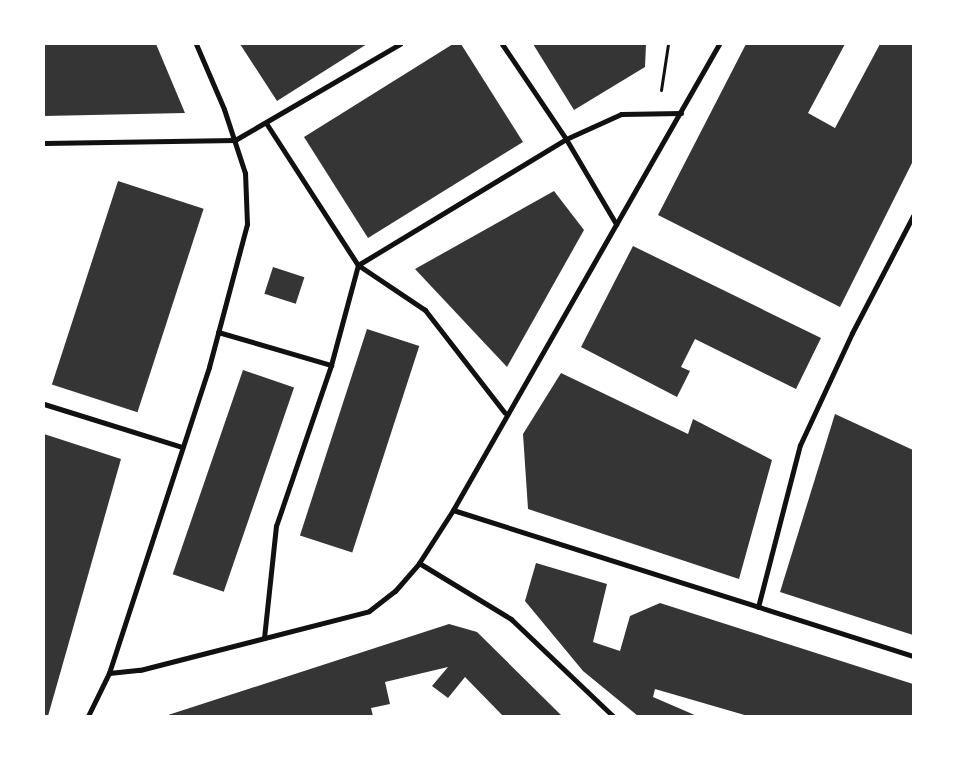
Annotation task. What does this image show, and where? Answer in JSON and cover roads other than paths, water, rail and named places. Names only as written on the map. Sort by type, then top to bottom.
[{"type":"street","points":[[88,716],[109,674],[218,332],[247,224],[245,173],[235,140],[196,44]]},
{"type":"street","points":[[44,143],[235,140],[400,44]]},
{"type":"street","points":[[502,44],[566,139],[616,224]]},
{"type":"street","points":[[109,674],[140,670],[369,611],[395,591],[419,563],[453,510],[505,414],[719,44]]},
{"type":"street","points":[[264,638],[276,526],[330,365],[358,265],[566,139],[621,114],[681,112]]},
{"type":"street","points":[[266,123],[358,265],[425,310],[505,414]]},
{"type":"street","points":[[758,606],[800,445],[852,333],[913,216]]},
{"type":"street","points":[[218,332],[330,365]]},
{"type":"street","points":[[44,404],[182,447]]},
{"type":"street","points":[[453,510],[913,656]]},
{"type":"street","points":[[419,563],[511,620],[613,716]]}]
